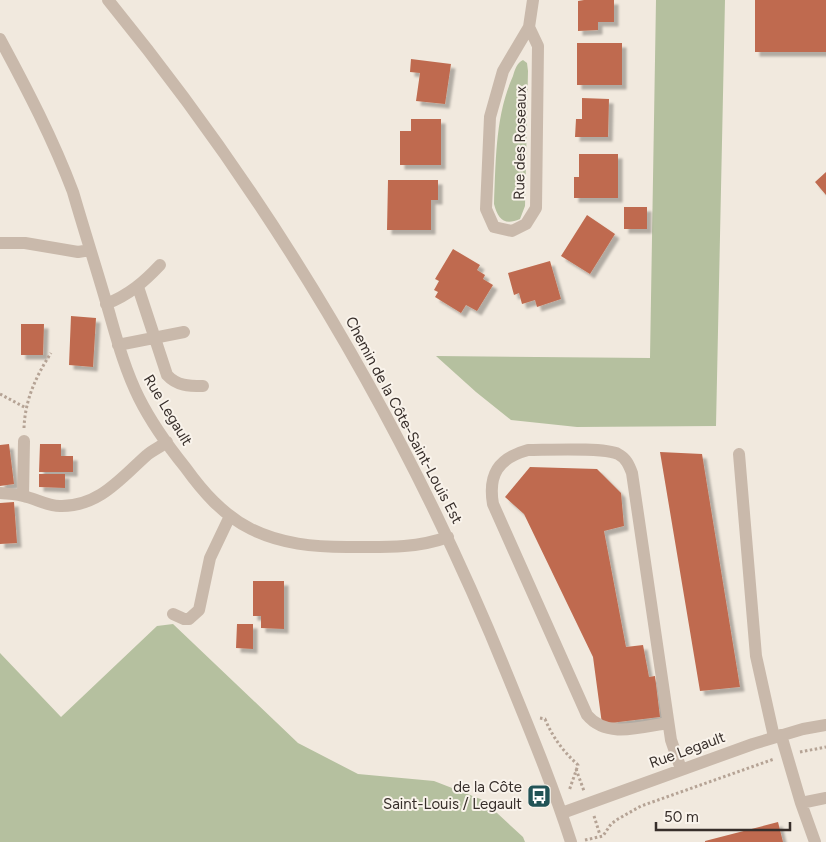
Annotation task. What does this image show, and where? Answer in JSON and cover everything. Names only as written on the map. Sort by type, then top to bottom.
[{"type":"street","name":"Chemin de la Côte-Saint-Louis Est","points":[[108,0],[160,64],[217,141],[302,268],[380,402],[448,537],[500,655],[562,813],[571,842]]},
{"type":"street","name":"Rue des Roseaux","points":[[529,27],[538,46],[536,208],[526,224],[512,231],[494,227],[486,208],[490,117],[503,71],[529,27],[533,0]]},
{"type":"street","name":"Rue Legault","points":[[0,39],[57,150],[73,192],[118,345],[140,400],[199,486],[230,516],[248,527],[263,534],[291,542],[314,546],[410,546],[425,545],[448,537]]},
{"type":"street","points":[[0,243],[25,243],[78,252],[90,250]]},
{"type":"street","points":[[106,304],[117,300],[138,287],[160,265]]},
{"type":"street","points":[[138,287],[165,371],[172,381],[188,386],[203,386]]},
{"type":"street","points":[[118,345],[184,332]]},
{"type":"street","points":[[23,496],[24,441]]},
{"type":"street","points":[[0,493],[23,496],[58,507],[86,502],[110,489],[148,455],[167,442]]},
{"type":"street","points":[[668,723],[623,730],[608,729],[599,726],[587,714],[493,504],[490,486],[496,470],[505,460],[528,450],[607,451],[621,456],[628,463],[632,473],[668,723],[671,740],[681,769]]},
{"type":"street","points":[[738,454],[756,656],[777,736],[815,842]]},
{"type":"street","points":[[173,614],[189,619],[199,610],[210,558],[230,516]]},
{"type":"street","name":"Rue Legault","points":[[562,813],[777,736],[826,725]]},
{"type":"street","points":[[801,803],[826,798]]},
{"type":"path","points":[[24,441],[26,408],[34,383],[51,353]]},
{"type":"path","points":[[0,394],[26,408]]},
{"type":"path","points":[[545,720],[562,749],[578,765],[575,769]]},
{"type":"path","points":[[808,750],[826,747]]},
{"type":"path","points":[[578,842],[603,836],[611,824],[641,806],[768,761]]},
{"type":"green space","points":[[656,0],[725,0],[716,426],[577,427],[511,420],[436,356],[650,358]]},
{"type":"green space","points":[[523,60],[527,63],[528,71],[525,206],[520,219],[510,222],[502,220],[494,204],[496,155],[507,91],[516,66]]},
{"type":"green space","points":[[173,624],[298,743],[358,774],[434,781],[483,800],[523,837],[525,842],[0,842],[0,653],[61,717],[157,626]]},
{"type":"building","points":[[614,0],[614,22],[598,22],[598,30],[578,31],[578,1]]},
{"type":"building","points":[[755,0],[826,0],[826,52],[755,52]]},
{"type":"building","points":[[577,43],[622,43],[622,85],[577,85]]},
{"type":"building","points":[[411,59],[451,64],[445,104],[416,101],[420,73],[410,72]]},
{"type":"building","points":[[582,98],[609,99],[608,137],[575,137],[576,119],[582,119]]},
{"type":"building","points":[[411,119],[441,119],[441,165],[400,165],[400,131],[411,131]]},
{"type":"building","points":[[579,154],[618,154],[618,198],[574,198],[574,177],[579,177]]},
{"type":"building","points":[[826,172],[826,195],[815,182]]},
{"type":"building","points":[[388,180],[438,180],[438,200],[431,200],[431,230],[387,230]]},
{"type":"building","points":[[624,207],[647,207],[647,229],[624,229]]},
{"type":"building","points":[[587,215],[615,234],[590,274],[561,256]]},
{"type":"building","points":[[453,249],[480,265],[477,270],[485,275],[483,279],[493,285],[477,311],[466,305],[461,313],[435,297],[438,292],[434,290],[439,281],[435,279]]},
{"type":"building","points":[[550,261],[561,299],[537,307],[535,300],[522,304],[519,293],[514,295],[508,273]]},
{"type":"building","points":[[71,316],[96,318],[93,367],[69,365]]},
{"type":"building","points":[[21,324],[44,324],[43,355],[21,355]]},
{"type":"building","points":[[9,444],[14,484],[0,486],[0,445]]},
{"type":"building","points":[[40,444],[61,444],[61,456],[73,456],[73,472],[39,472]]},
{"type":"building","points":[[660,452],[702,454],[740,687],[700,691]]},
{"type":"building","points":[[530,467],[597,469],[621,493],[624,526],[604,531],[626,647],[643,645],[649,677],[655,676],[660,717],[602,724],[593,657],[524,514],[505,497]]},
{"type":"building","points":[[39,474],[65,474],[65,488],[39,487]]},
{"type":"building","points":[[14,502],[17,543],[0,544],[0,503]]},
{"type":"building","points":[[253,581],[284,581],[284,629],[261,628],[261,616],[253,616]]},
{"type":"building","points":[[237,624],[253,624],[253,649],[236,648]]},
{"type":"building","points":[[778,822],[783,842],[705,842],[705,841]]},
{"type":"place","name":"de la Côte Saint-Louis / Legault","points":[[539,796]]}]
